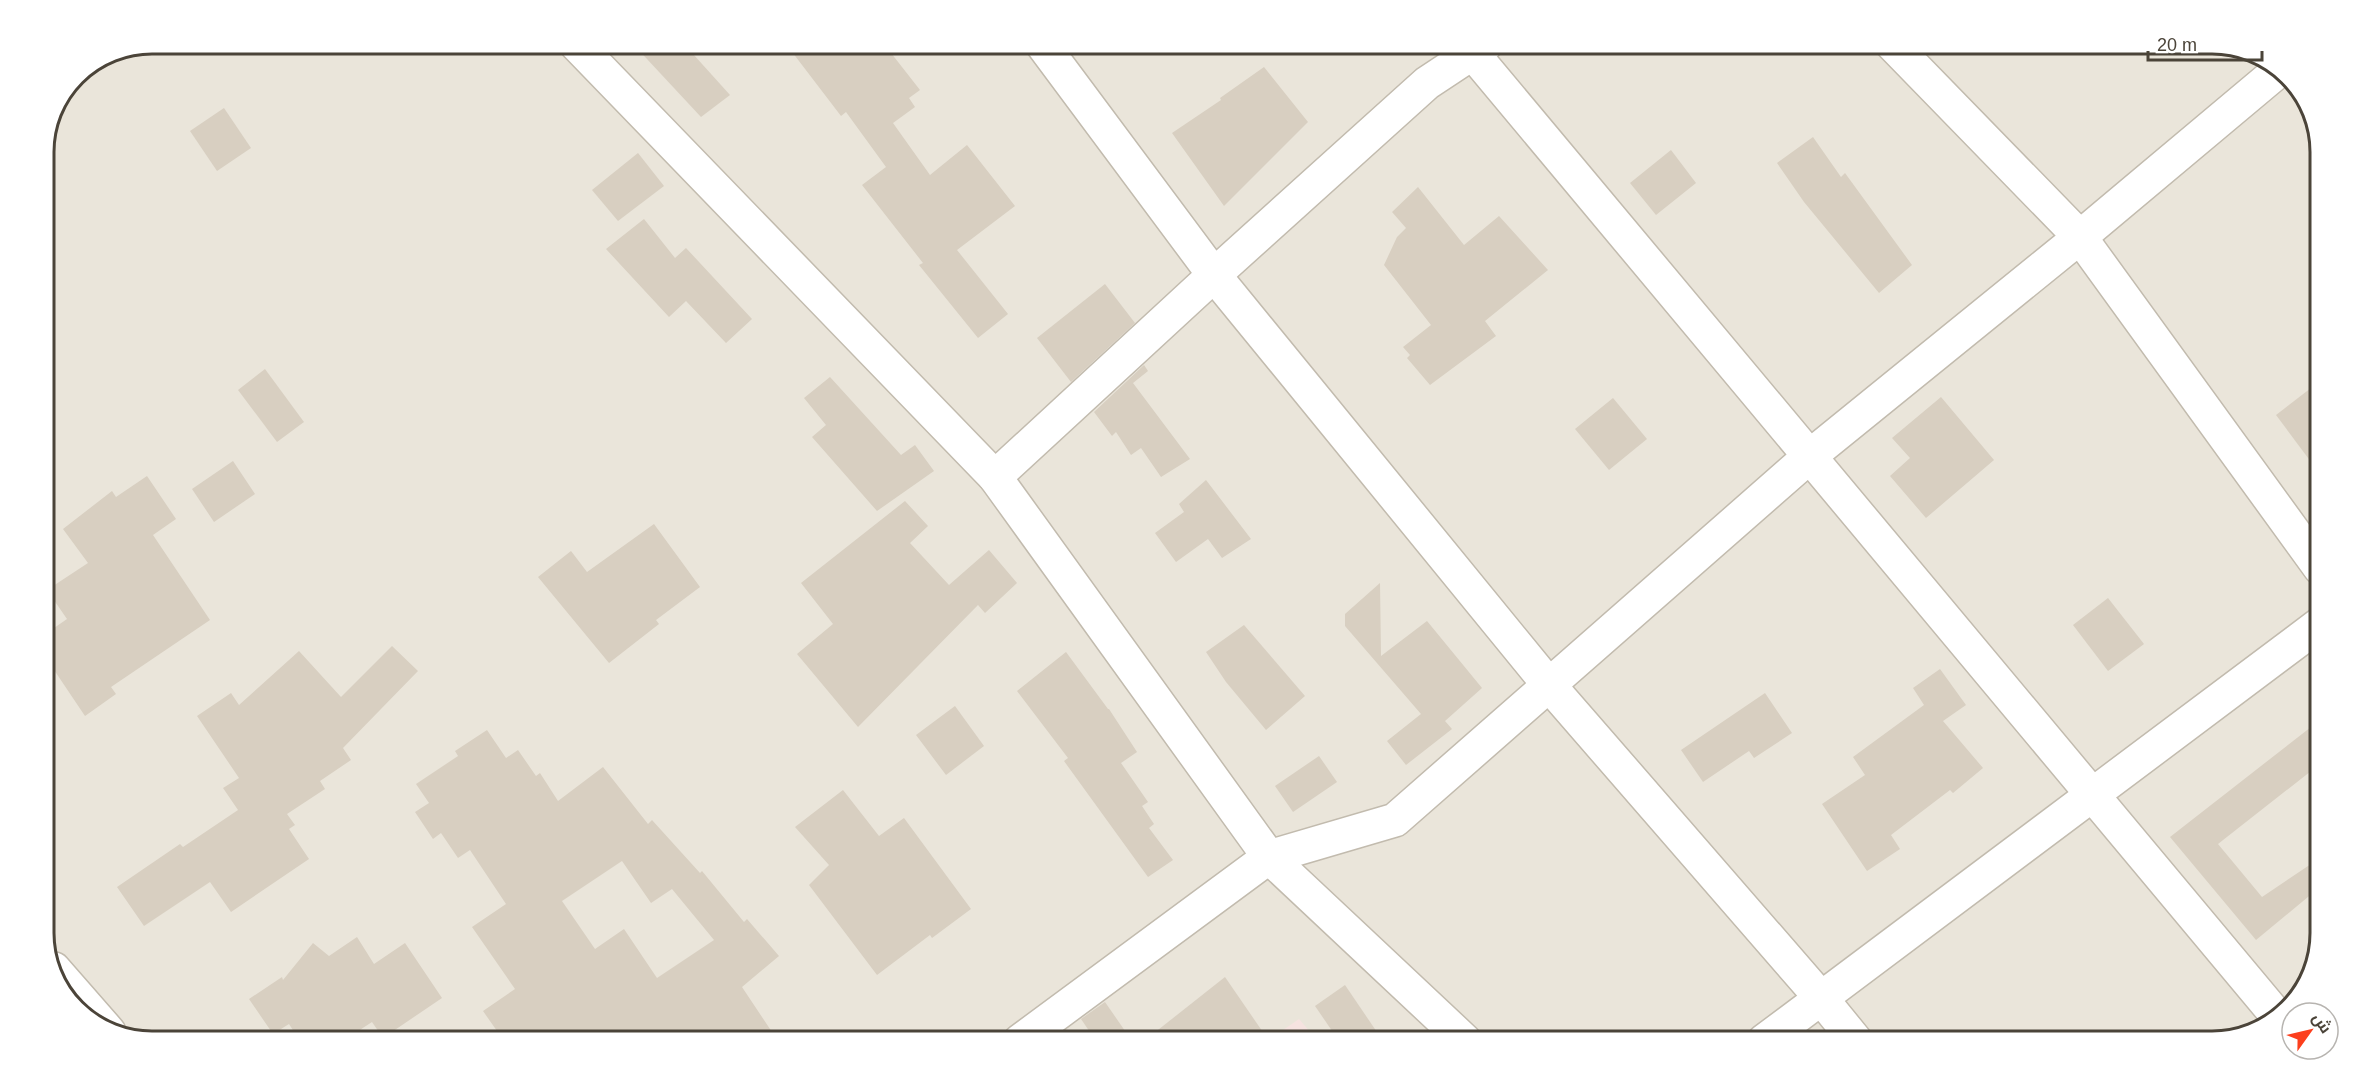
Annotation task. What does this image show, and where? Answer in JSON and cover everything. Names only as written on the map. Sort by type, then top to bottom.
[{"type":"street","points":[[592,54],[995,477],[1269,856],[1454,1031]]},
{"type":"street","points":[[1049,54],[1214,275],[1549,685],[1848,1031]]},
{"type":"street","points":[[995,477],[1214,275],[1427,83],[1464,54]]},
{"type":"street","points":[[1481,54],[1810,456],[2273,1011]]},
{"type":"street","points":[[1902,54],[2080,237],[2310,554]]},
{"type":"street","points":[[1033,1031],[1269,856],[1395,820],[1810,456],[2080,237],[2273,75]]},
{"type":"street","points":[[1777,1031],[2310,632]]},
{"type":"street","points":[[71,989],[82,1000]]},
{"type":"shaded area","points":[[152,54],[2212,54],[2250,61],[2272,74],[2294,97],[2305,120],[2310,145],[2310,933],[2303,971],[2286,998],[2267,1015],[2238,1028],[2212,1031],[152,1031],[114,1024],[92,1011],[74,993],[61,971],[54,940],[54,145],[57,126],[74,92],[87,78],[114,61]]},
{"type":"shaded area","points":[[1299,1019],[1309,1031],[1282,1031]]},
{"type":"building","points":[[642,54],[693,54],[730,95],[701,117]]},
{"type":"building","points":[[794,54],[892,54],[920,90],[909,98],[915,107],[893,123],[930,175],[967,145],[1015,206],[957,250],[1008,314],[978,338],[919,265],[923,263],[862,185],[886,167],[846,112],[841,116]]},
{"type":"building","points":[[1264,67],[1308,122],[1224,206],[1172,133]]},
{"type":"building","points":[[224,108],[251,148],[217,171],[190,131]]},
{"type":"building","points":[[1813,137],[1841,177],[1845,173],[1912,265],[1879,293],[1804,202],[1777,163]]},
{"type":"building","points":[[1671,150],[1696,183],[1656,215],[1630,183]]},
{"type":"building","points":[[638,153],[664,186],[618,221],[592,190]]},
{"type":"building","points":[[1418,187],[1464,245],[1499,216],[1548,270],[1485,321],[1496,336],[1430,385],[1407,358],[1410,355],[1403,347],[1431,325],[1384,265],[1397,237],[1406,228],[1392,212]]},
{"type":"building","points":[[644,219],[675,258],[686,248],[752,319],[726,343],[686,301],[669,317],[606,249]]},
{"type":"building","points":[[1105,284],[1135,323],[1071,382],[1037,338]]},
{"type":"building","points":[[1144,365],[1148,371],[1133,383],[1190,459],[1161,477],[1141,448],[1131,455],[1116,432],[1112,436],[1094,412]]},
{"type":"building","points":[[265,369],[304,422],[277,442],[238,390]]},
{"type":"building","points":[[830,377],[901,455],[915,445],[934,471],[877,511],[812,437],[826,425],[804,398]]},
{"type":"building","points":[[2310,389],[2310,461],[2276,415]]},
{"type":"building","points":[[1941,397],[1994,460],[1926,518],[1890,476],[1910,458],[1892,438]]},
{"type":"building","points":[[1613,398],[1647,439],[1609,470],[1575,429]]},
{"type":"building","points":[[233,461],[255,494],[214,522],[192,489]]},
{"type":"building","points":[[147,476],[176,519],[153,535],[210,620],[111,687],[116,694],[85,716],[54,670],[54,628],[67,619],[54,600],[54,585],[88,563],[63,529],[112,491],[116,497]]},
{"type":"building","points":[[1206,480],[1251,539],[1222,558],[1208,539],[1176,562],[1155,533],[1184,512],[1179,504]]},
{"type":"building","points":[[905,501],[928,526],[910,543],[949,585],[989,550],[1017,583],[985,613],[978,605],[858,727],[797,654],[833,624],[801,583]]},
{"type":"building","points":[[654,524],[700,587],[656,620],[659,624],[609,663],[538,577],[571,551],[587,572]]},
{"type":"building","points":[[1380,583],[1381,656],[1427,621],[1482,688],[1445,721],[1452,729],[1406,765],[1387,741],[1421,714],[1345,626],[1345,614]]},
{"type":"building","points":[[2108,598],[2144,644],[2108,671],[2073,625]]},
{"type":"building","points":[[1244,625],[1305,696],[1266,730],[1226,682],[1206,652]]},
{"type":"building","points":[[392,646],[418,671],[343,748],[351,760],[320,781],[325,789],[287,814],[295,825],[289,829],[309,859],[231,912],[210,882],[144,926],[117,887],[180,844],[183,847],[238,810],[223,788],[239,778],[197,716],[231,693],[239,705],[299,651],[341,697]]},
{"type":"building","points":[[1066,652],[1109,709],[1137,752],[1121,763],[1148,802],[1142,806],[1154,824],[1149,828],[1173,860],[1148,877],[1064,761],[1068,758],[1017,691]]},
{"type":"building","points":[[1940,669],[1966,705],[1943,721],[1983,768],[1953,793],[1950,790],[1891,835],[1900,849],[1867,871],[1822,804],[1865,775],[1853,757],[1924,705],[1913,688]]},
{"type":"building","points":[[1765,693],[1792,733],[1754,758],[1749,751],[1703,782],[1681,750]]},
{"type":"building","points":[[955,706],[984,746],[946,775],[916,735]]},
{"type":"building","points":[[2310,728],[2310,772],[2218,844],[2262,897],[2310,865],[2310,895],[2256,940],[2170,837]]},
{"type":"building","points":[[487,730],[506,758],[518,750],[536,776],[540,773],[558,801],[603,767],[648,824],[652,820],[700,873],[702,871],[744,922],[747,919],[779,956],[742,987],[771,1031],[497,1031],[483,1011],[515,989],[472,927],[506,904],[470,850],[458,858],[441,833],[433,839],[415,812],[429,803],[416,784],[458,756],[455,751]],"holes":[[[622,861],[651,903],[672,889],[714,940],[657,978],[624,929],[595,949],[562,901]]]},
{"type":"building","points":[[1319,756],[1337,782],[1293,812],[1275,786]]},
{"type":"building","points":[[843,790],[879,836],[904,818],[971,909],[932,938],[930,935],[877,975],[809,885],[829,865],[795,827]]},
{"type":"building","points":[[357,937],[374,964],[405,943],[442,998],[393,1031],[378,1031],[372,1022],[358,1031],[294,1031],[289,1024],[278,1031],[271,1031],[249,999],[282,977],[283,980],[313,943],[329,956]]},
{"type":"building","points":[[1225,977],[1262,1031],[1157,1031]]},
{"type":"building","points":[[1345,985],[1376,1031],[1332,1031],[1315,1006]]},
{"type":"building","points":[[1105,1002],[1125,1031],[1089,1031],[1081,1019]]}]
